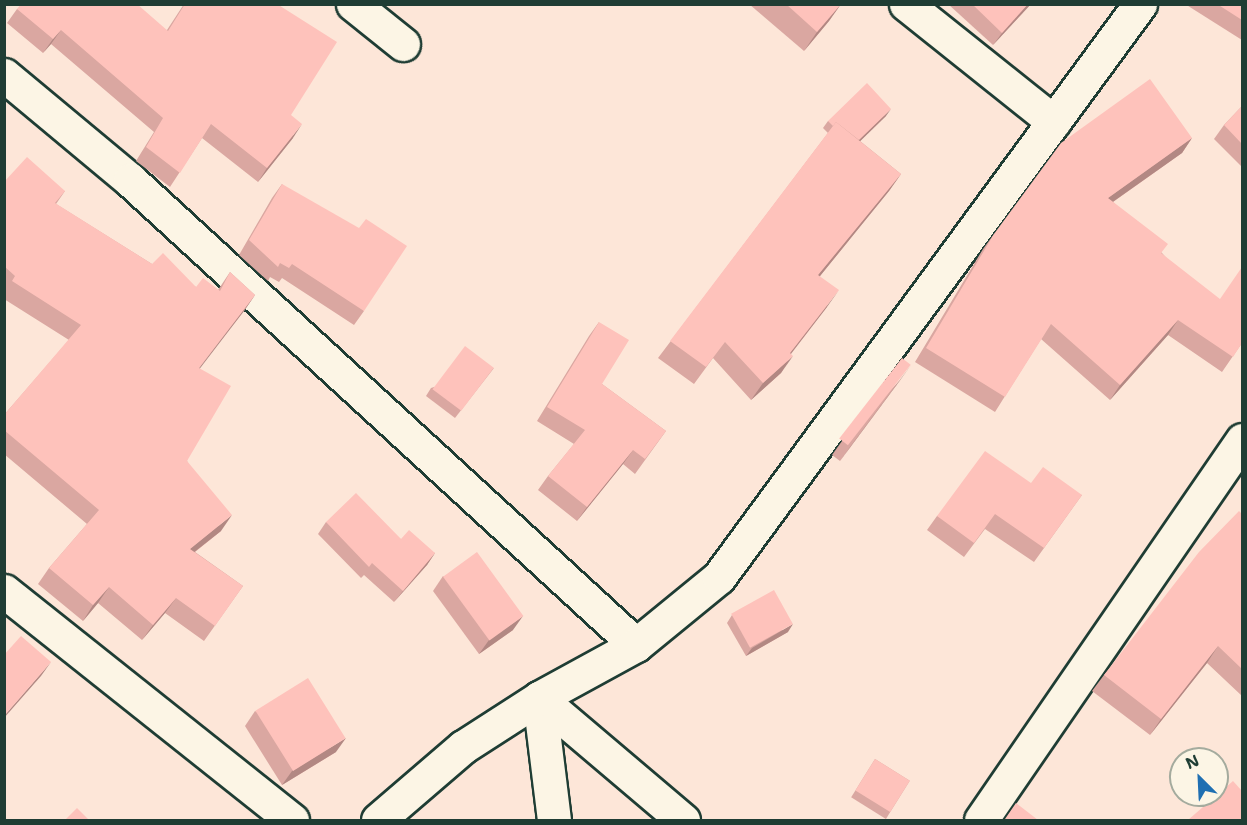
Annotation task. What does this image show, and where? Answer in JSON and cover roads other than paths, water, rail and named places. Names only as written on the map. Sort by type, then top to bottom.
[{"type":"street","points":[[353,4],[403,44]]},
{"type":"street","points":[[906,4],[1054,122]]},
{"type":"street","points":[[378,820],[463,747],[539,698],[636,645],[719,577],[1140,4]]},
{"type":"street","points":[[4,75],[130,180],[636,645]]},
{"type":"street","points":[[981,820],[1242,440]]},
{"type":"street","points":[[4,591],[292,820]]},
{"type":"street","points":[[539,698],[554,820]]},
{"type":"street","points":[[539,698],[683,820]]}]
